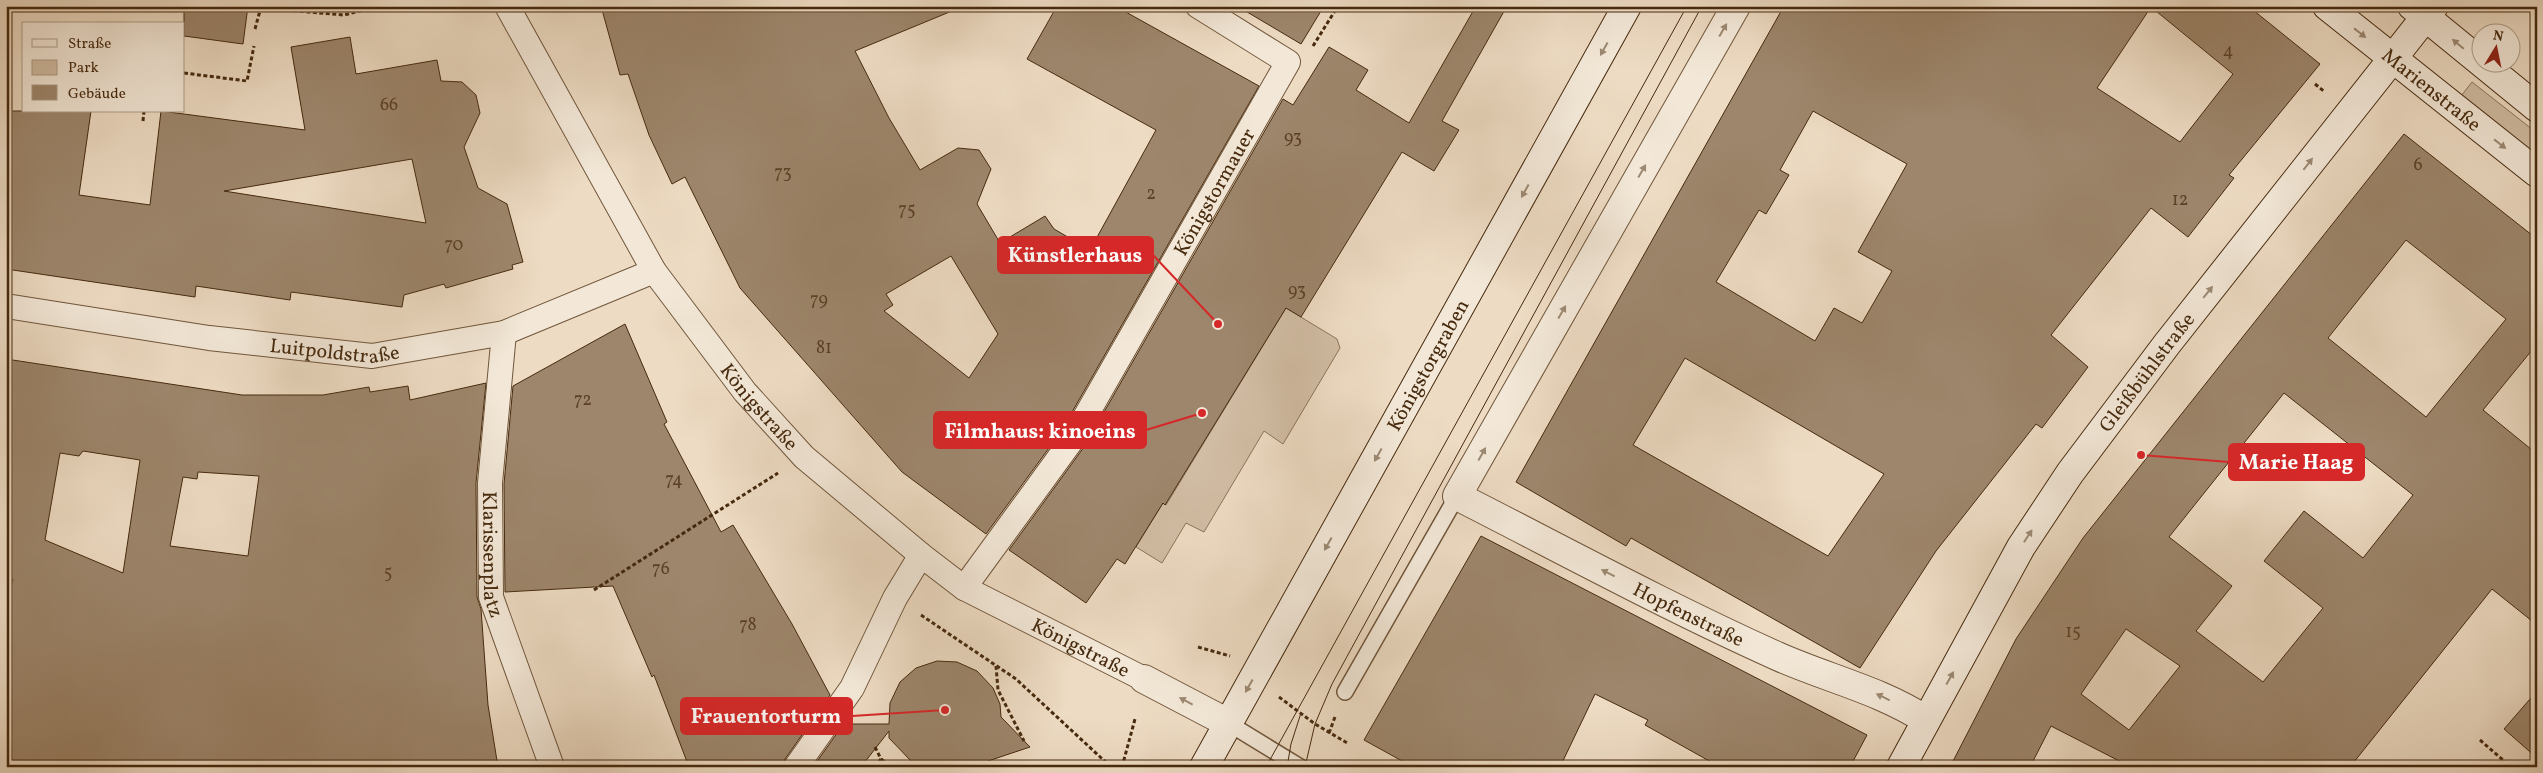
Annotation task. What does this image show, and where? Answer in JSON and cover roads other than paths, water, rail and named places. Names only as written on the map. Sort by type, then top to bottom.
[{"type":"main road","name":"Königstorgraben","points":[[1204,767],[1627,6]]},
{"type":"main road","points":[[1458,496],[1736,6]]},
{"type":"main road","name":"Marienstraße","points":[[2327,6],[2537,173]]},
{"type":"main road","points":[[2424,10],[2537,108]]},
{"type":"main road","name":"Gleißbühlstraße","points":[[1901,767],[2021,547],[2070,473],[2167,344],[2394,59],[2424,10]]},
{"type":"main road","name":"Hopfenstraße","points":[[1458,496],[1777,656],[1879,694],[1926,720]]},
{"type":"main road","points":[[1144,679],[1224,731]]},
{"type":"street","name":"Königstraße","points":[[507,6],[654,271],[745,392],[804,457],[921,555],[964,588],[1144,679]]},
{"type":"street","name":"Königstormauer","points":[[964,588],[1072,440],[1288,62],[1198,6]]},
{"type":"street","name":"Luitpoldstraße","points":[[6,306],[209,338],[372,356],[504,333],[654,271]]},
{"type":"street","name":"Klarissenplatz","points":[[504,333],[490,483],[491,597],[552,767]]},
{"type":"street","points":[[796,767],[852,688],[895,598],[921,555]]},
{"type":"lane","points":[[1345,692],[1458,496]]},
{"type":"lane","points":[[1216,767],[1224,731],[1300,767]]},
{"type":"tram line","points":[[1266,767],[1687,6]]},
{"type":"tram line","points":[[1305,767],[1315,724],[1332,684],[1702,6]]},
{"type":"tram line","points":[[1287,767],[1291,744],[1301,713]]},
{"type":"place","name":"Künstlerhaus","points":[[1218,324]]},
{"type":"place","name":"Filmhaus: kinoeins","points":[[1202,413]]},
{"type":"place","name":"Marie Haag","points":[[2141,455]]},
{"type":"place","name":"Frauentorturm","points":[[945,710]]}]
